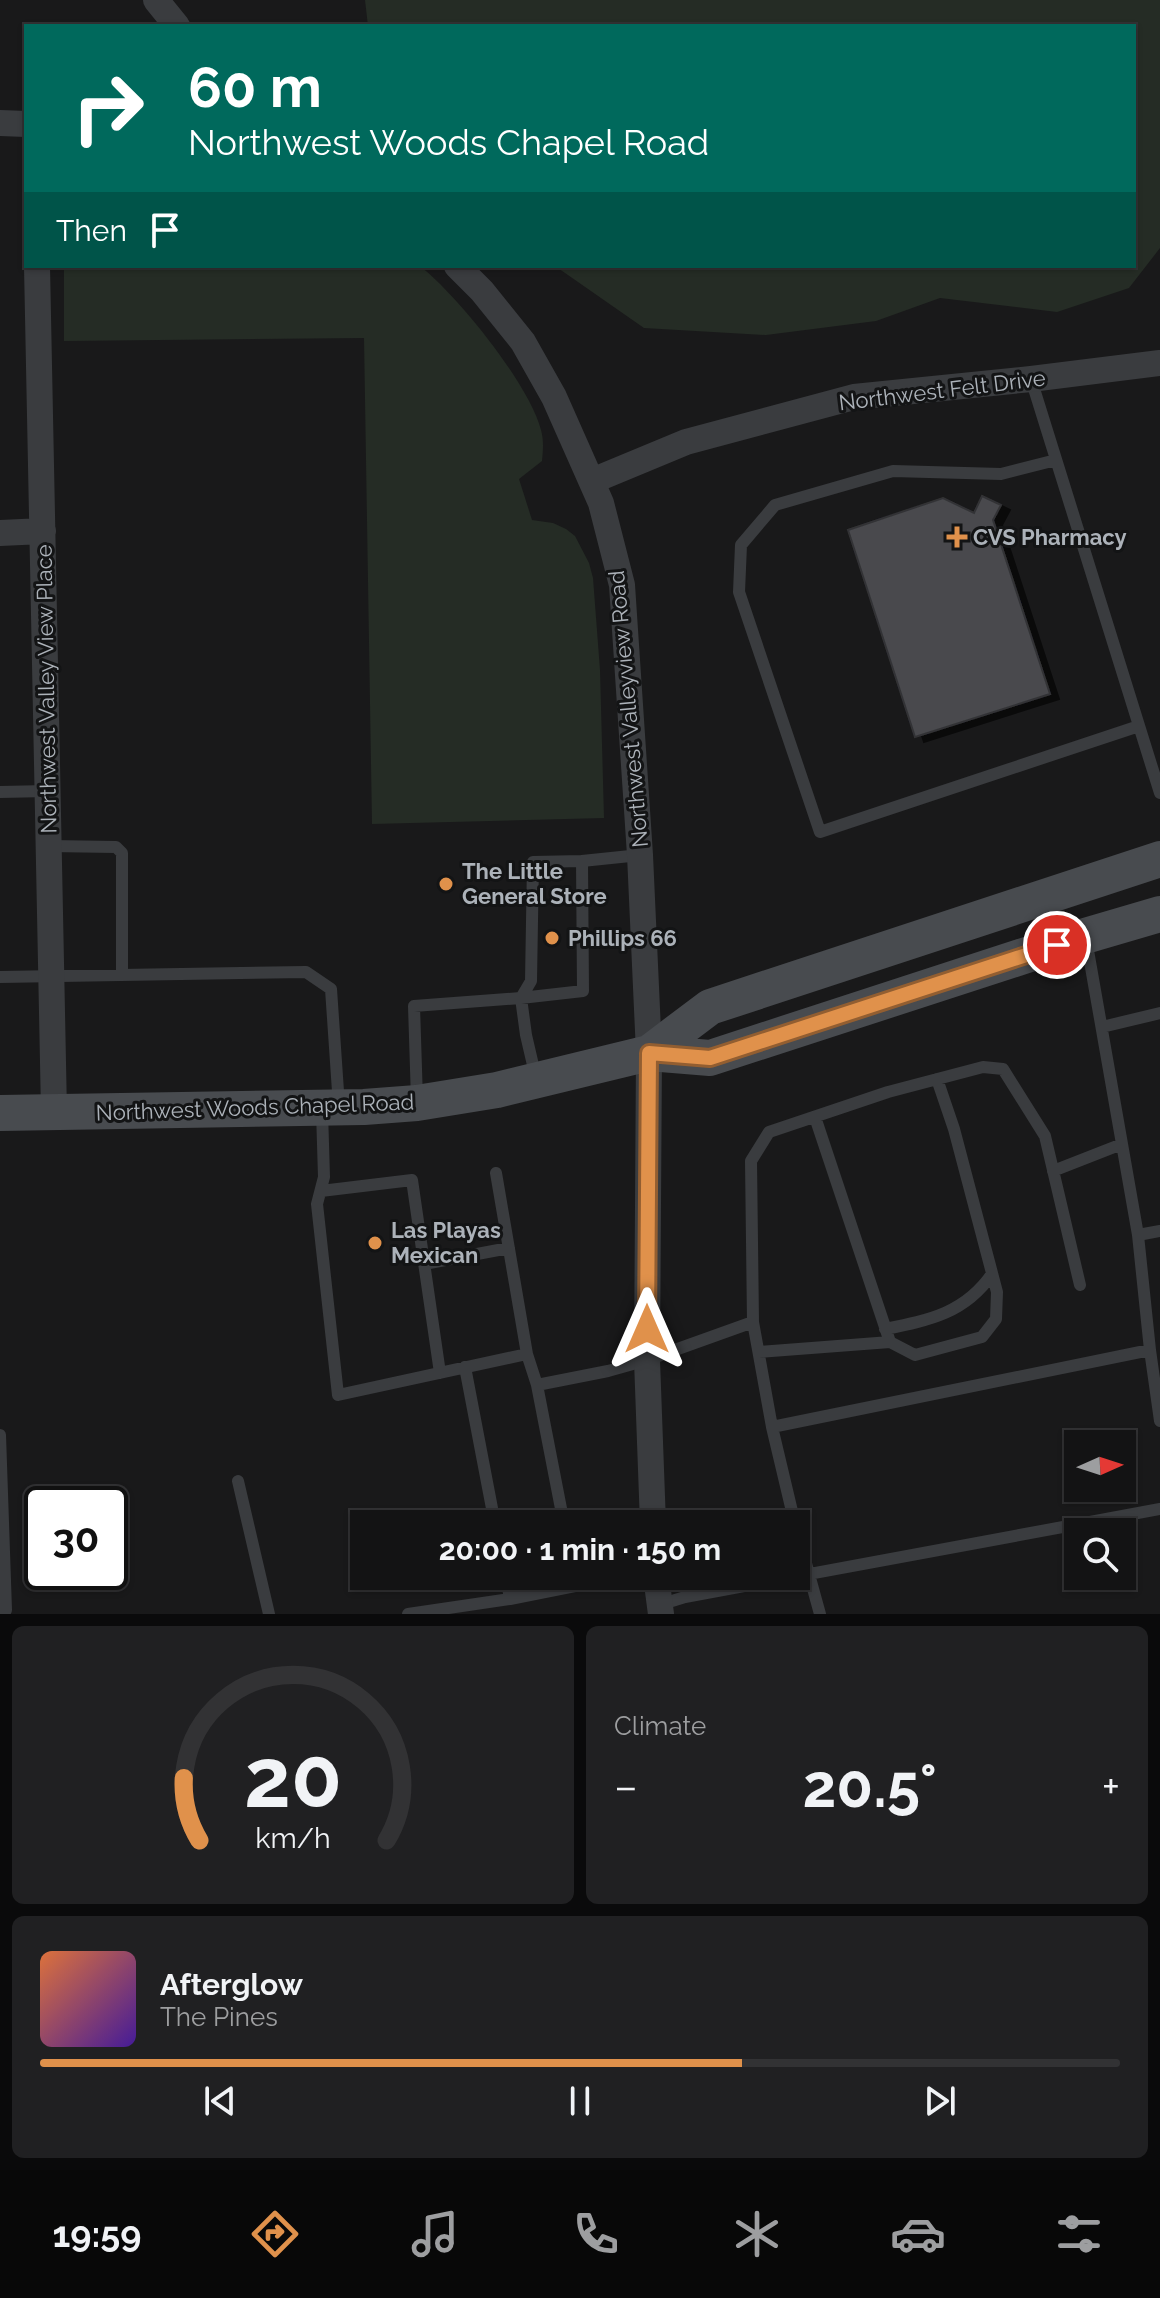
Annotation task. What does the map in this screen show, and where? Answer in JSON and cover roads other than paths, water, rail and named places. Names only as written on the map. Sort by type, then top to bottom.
[{"type":"main road","name":"Northwest Woods Chapel Road","points":[[649,1053],[710,1007],[1160,859]]},
{"type":"main road","name":"Northwest Woods Chapel Road","points":[[0,1113],[330,1108],[417,1103],[497,1090],[649,1053],[710,1058],[1160,914]]},
{"type":"street","points":[[156,0],[175,24]]},
{"type":"street","points":[[0,123],[24,124]]},
{"type":"street","name":"Northwest Valley View Place","points":[[37,268],[54,1112]]},
{"type":"street","name":"Northwest Valleyview Road","points":[[459,268],[523,342],[554,397],[601,503],[622,585],[640,855],[649,1053],[647,1360],[652,1510]]},
{"type":"street","name":"Northwest Felt Drive","points":[[592,481],[686,442],[854,397],[1160,363]]},
{"type":"street","points":[[0,533],[43,531]]},
{"type":"street","points":[[658,1590],[660,1610]]},
{"type":"lane","points":[[1031,379],[1160,793]]},
{"type":"lane","points":[[1056,460],[1001,474],[893,471],[775,505],[741,545],[739,592],[820,832],[1139,726]]},
{"type":"lane","points":[[0,792],[48,791]]},
{"type":"lane","points":[[49,846],[116,847],[122,853],[122,975]]},
{"type":"lane","points":[[536,1081],[521,998],[531,981],[533,862],[640,855]]},
{"type":"lane","points":[[417,1103],[414,1006],[583,991],[582,861]]},
{"type":"lane","points":[[1085,936],[1138,1235],[1160,1421]]},
{"type":"lane","points":[[0,977],[306,972],[331,989],[330,1108],[317,1204],[338,1395],[527,1354]]},
{"type":"lane","points":[[1102,1027],[1160,1013]]},
{"type":"lane","points":[[792,1510],[772,1427],[753,1322],[751,1161],[769,1132],[888,1092],[983,1067],[1003,1069],[1045,1136],[1080,1285]]},
{"type":"lane","points":[[759,1352],[890,1342],[915,1355],[982,1337],[996,1319],[997,1292],[954,1129],[937,1079]]},
{"type":"lane","points":[[815,1117],[890,1342]]},
{"type":"lane","points":[[1053,1171],[1122,1144]]},
{"type":"lane","points":[[496,1173],[527,1354],[537,1385],[561,1510]]},
{"type":"lane","points":[[321,1191],[412,1180],[440,1373]]},
{"type":"lane","points":[[1138,1235],[1160,1231]]},
{"type":"lane","points":[[424,1264],[509,1248]]},
{"type":"lane","points":[[885,1329],[927,1321],[961,1305],[979,1292],[992,1274]]},
{"type":"lane","points":[[537,1385],[647,1360],[753,1322]]},
{"type":"lane","points":[[772,1427],[1150,1350]]},
{"type":"lane","points":[[465,1367],[492,1510]]},
{"type":"lane","points":[[0,1435],[4,1614]]},
{"type":"lane","points":[[238,1481],[269,1614]]},
{"type":"lane","points":[[810,1575],[1160,1509]]},
{"type":"lane","points":[[810,1582],[820,1614]]},
{"type":"lane","points":[[508,1590],[510,1599]]},
{"type":"lane","points":[[408,1614],[459,1610],[555,1590]]},
{"type":"lane","points":[[660,1610],[685,1597],[724,1590]]},
{"type":"place","name":"CVS Pharmacy","points":[[957,537]]},
{"type":"place","name":"The Little General Store","points":[[446,884]]},
{"type":"place","name":"Phillips 66","points":[[552,938]]},
{"type":"place","name":"Las Playas Mexican","points":[[375,1243]]}]
